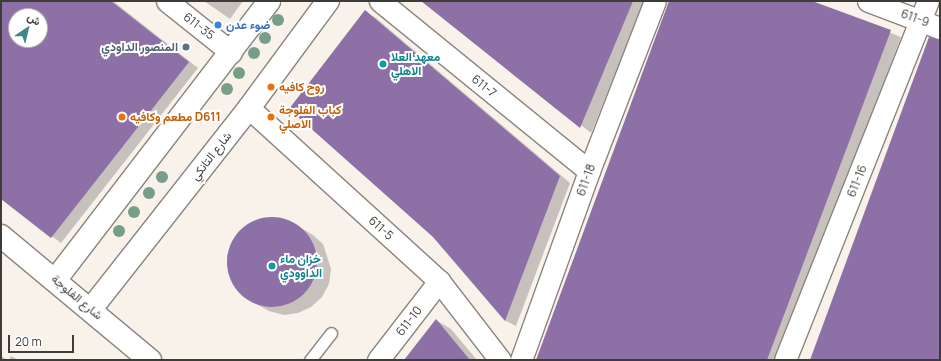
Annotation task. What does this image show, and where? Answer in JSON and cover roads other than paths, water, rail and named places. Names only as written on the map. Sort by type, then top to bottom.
[{"type":"street","name":"611-35","points":[[167,1],[231,52]]},
{"type":"street","points":[[56,279],[269,1]]},
{"type":"street","name":"شارع التانكي","points":[[91,309],[248,108],[328,1]]},
{"type":"street","name":"611-7","points":[[380,1],[589,172]]},
{"type":"street","name":"611-18","points":[[521,360],[589,172],[655,1]]},
{"type":"street","name":"611-9","points":[[868,1],[940,28]]},
{"type":"street","name":"611-16","points":[[785,360],[928,1]]},
{"type":"street","name":"611-5","points":[[248,108],[439,281],[500,360]]},
{"type":"street","name":"شارع الفلوجة","points":[[1,236],[56,279],[150,360]]},
{"type":"street","name":"611-10","points":[[378,360],[439,281]]},
{"type":"lane","points":[[310,360],[331,333]]},
{"type":"place","name":"ضوء عدن","points":[[218,25]]},
{"type":"place","name":"المنصور الداودي","points":[[186,47]]},
{"type":"place","name":"معهد العلا الاهلي","points":[[383,64]]},
{"type":"place","name":"روح كافيه","points":[[271,87]]},
{"type":"place","name":"مطعم وكافيه D611","points":[[122,117]]},
{"type":"place","name":"كباب الفلوجة الاصلي","points":[[271,117]]},
{"type":"place","name":"خزان ماء الداوودي","points":[[272,266]]}]
